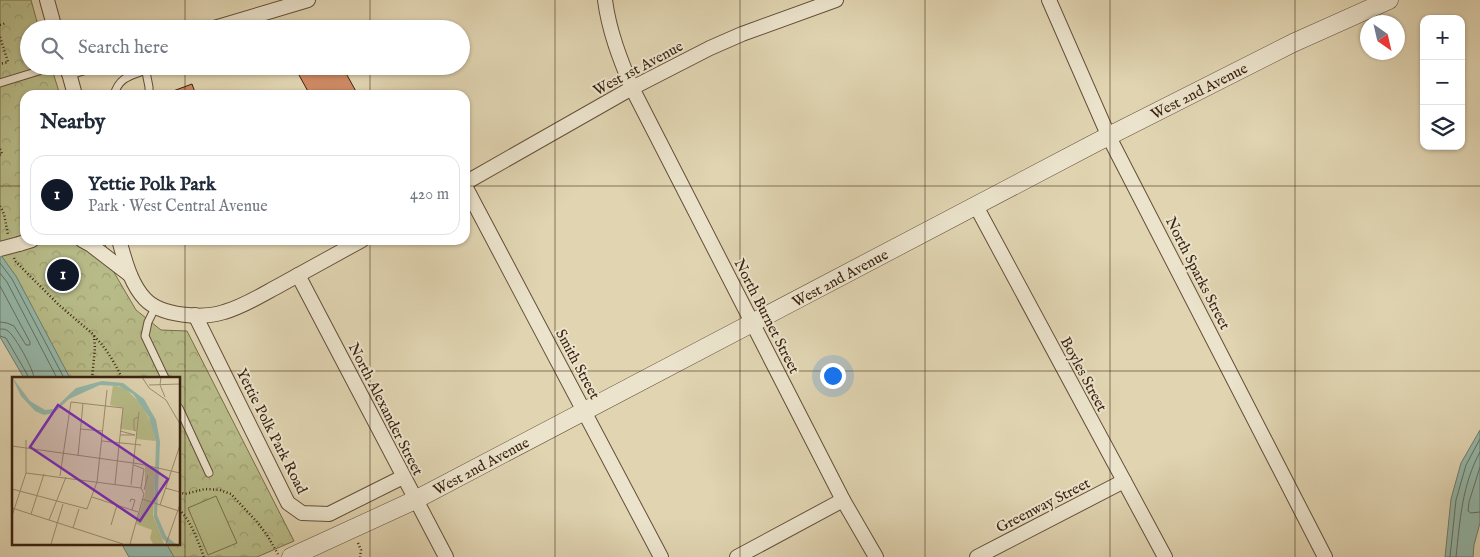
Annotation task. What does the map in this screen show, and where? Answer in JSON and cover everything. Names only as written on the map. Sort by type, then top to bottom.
[{"type":"street","points":[[47,0],[53,20]]},
{"type":"street","points":[[240,20],[306,0]]},
{"type":"street","name":"North Burnet Street","points":[[605,0],[607,18],[618,54],[632,88],[842,500],[876,557]]},
{"type":"street","name":"West 1st Avenue","points":[[470,182],[632,88],[726,41],[836,0]]},
{"type":"street","name":"North Sparks Street","points":[[1048,0],[1109,137],[1326,557]]},
{"type":"street","name":"West 2nd Avenue","points":[[291,557],[415,500],[1109,137],[1293,43],[1389,0]]},
{"type":"street","points":[[70,75],[74,90]]},
{"type":"street","name":"Smith Street","points":[[470,194],[661,557]]},
{"type":"street","name":"Boyles Street","points":[[976,206],[1164,557]]},
{"type":"street","points":[[92,245],[130,276]]},
{"type":"street","points":[[121,245],[130,276],[144,298],[155,308],[195,315],[222,313],[247,303],[353,245]]},
{"type":"street","name":"North Alexander Street","points":[[298,275],[446,557]]},
{"type":"street","name":"Yettie Polk Park Road","points":[[195,315],[288,503],[302,513],[329,514],[403,477]]},
{"type":"street","name":"Greenway Street","points":[[977,557],[1124,482]]},
{"type":"street","points":[[737,557],[842,500]]},
{"type":"lane","points":[[0,83],[26,75]]},
{"type":"lane","points":[[116,90],[117,85],[123,79],[131,75]]},
{"type":"lane","points":[[147,75],[149,90]]},
{"type":"lane","points":[[155,308],[148,322],[146,336],[165,377]]},
{"type":"lane","points":[[180,410],[209,473]]},
{"type":"path","points":[[0,25],[6,24]]},
{"type":"path","points":[[0,38],[8,62],[0,64]]},
{"type":"path","points":[[0,149],[2,154],[0,154]]},
{"type":"path","points":[[0,206],[15,245],[15,261],[59,305],[94,335],[108,353],[121,377]]},
{"type":"path","points":[[92,377],[96,348],[94,335]]},
{"type":"path","points":[[180,492],[185,494],[205,489],[220,490],[231,494],[262,528],[280,557]]},
{"type":"path","points":[[180,511],[193,532],[204,557]]},
{"type":"green space","points":[[0,0],[31,0],[37,20],[20,20],[20,75],[54,75],[58,90],[20,90],[20,245],[105,245],[112,269],[136,310],[161,330],[187,331],[294,541],[257,557],[159,557],[152,544],[180,544],[180,377],[59,377],[0,257]]},
{"type":"green space","points":[[216,496],[237,543],[208,555],[188,508]]},
{"type":"water","points":[[0,254],[16,276],[69,377],[23,377],[0,337]]},
{"type":"water","points":[[1480,430],[1480,523],[1473,557],[1445,557],[1451,499],[1461,463]]},
{"type":"water","points":[[122,544],[167,544],[174,557],[129,557]]},
{"type":"building","points":[[299,75],[347,75],[355,90],[307,90]]},
{"type":"building","points":[[192,84],[194,90],[176,90]]},
{"type":"place","name":"Yettie Polk Park","points":[[63,275]]}]
